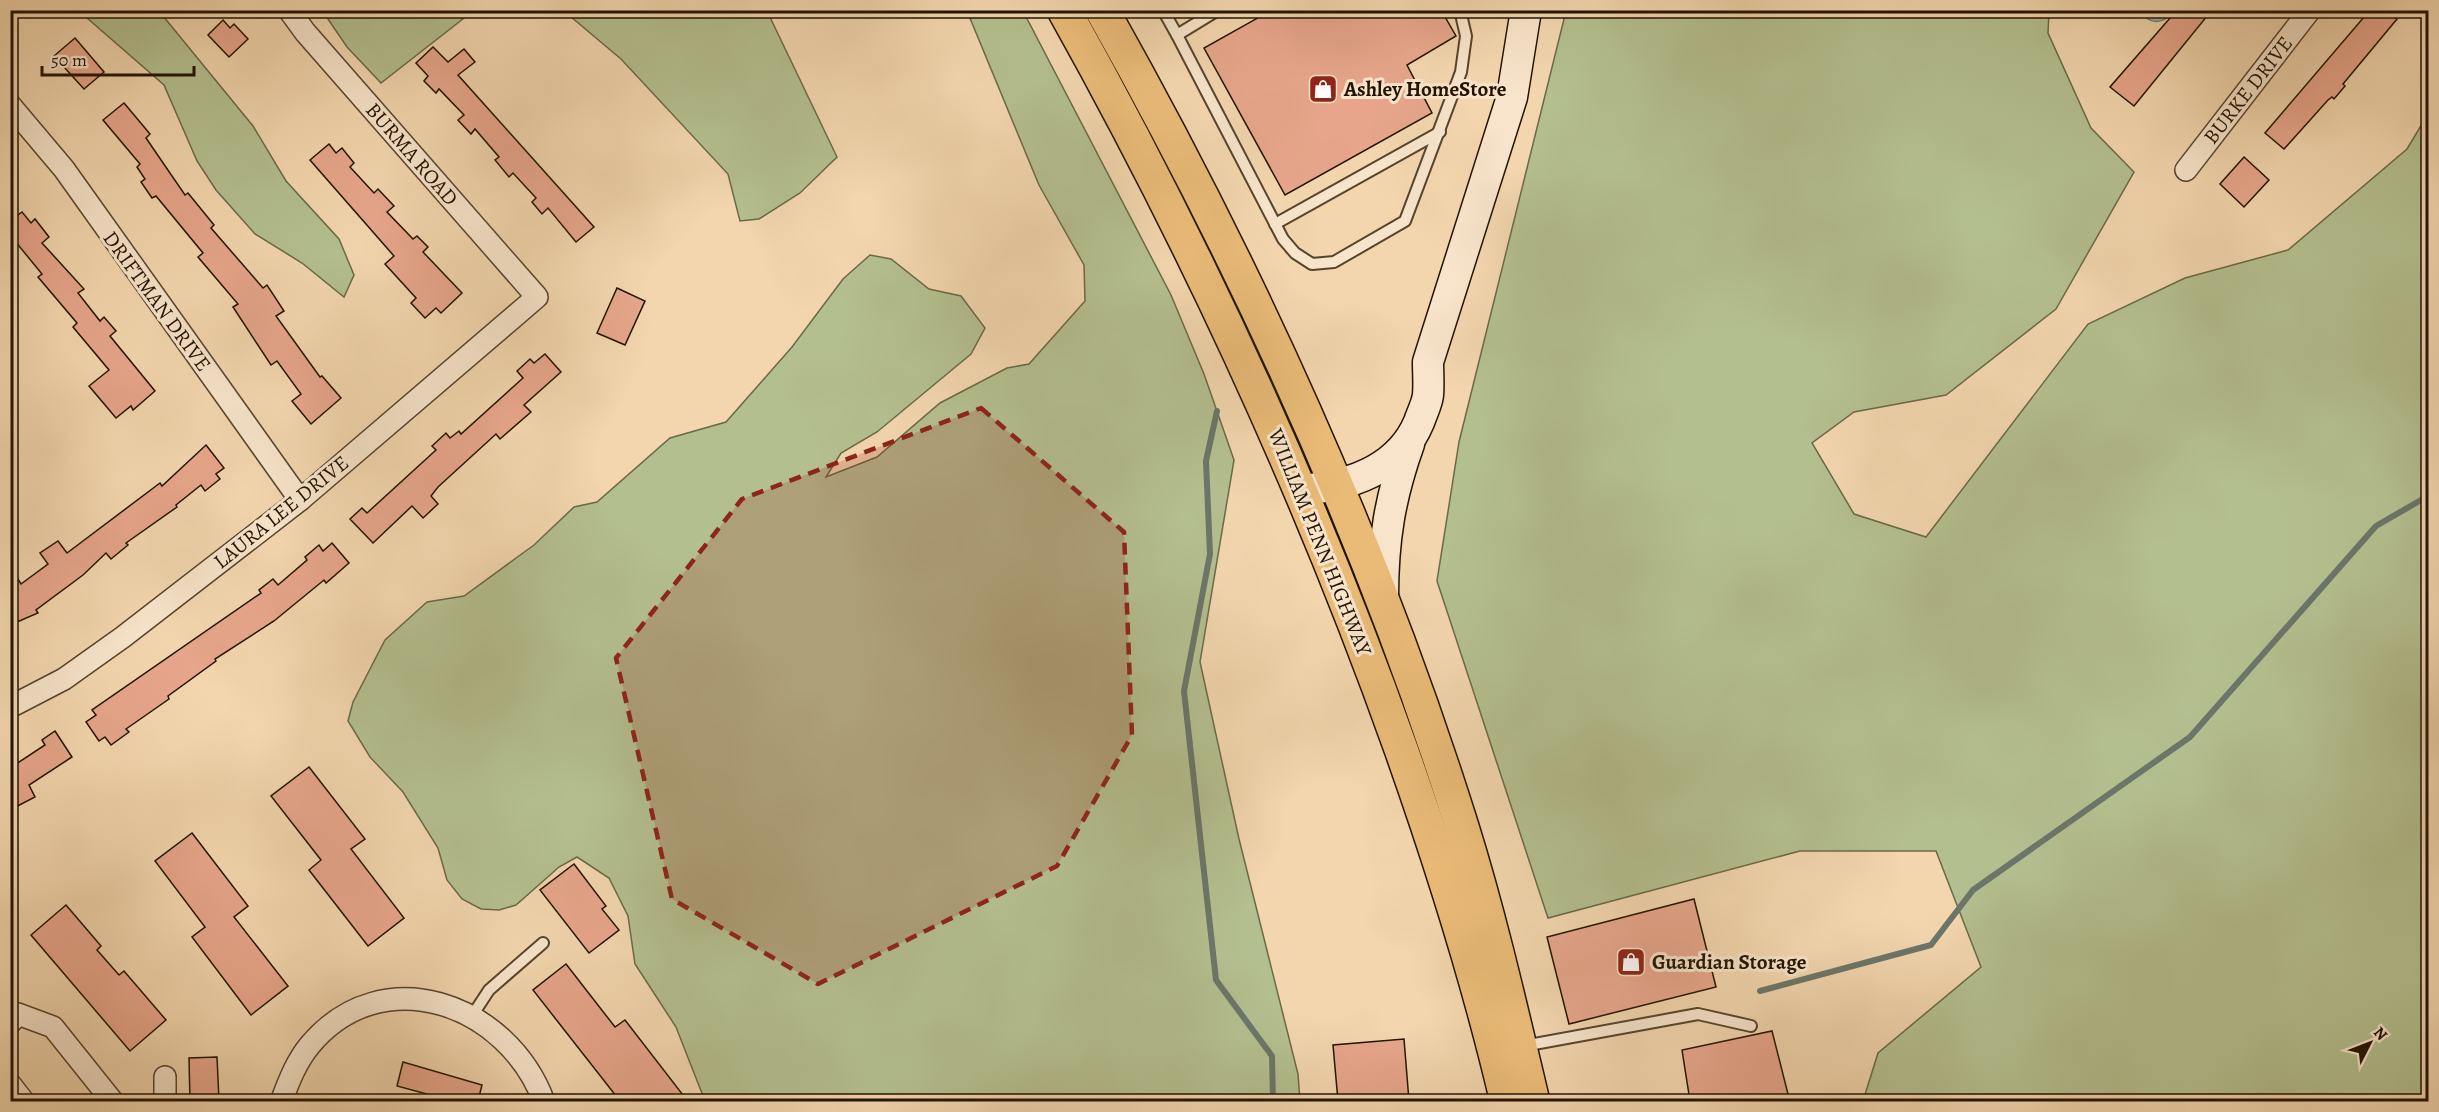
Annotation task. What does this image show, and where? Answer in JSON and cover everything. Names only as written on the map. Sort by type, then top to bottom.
[{"type":"highway","name":"WILLIAM PENN HIGHWAY","points":[[1064,10],[1205,276],[1301,490],[1355,625],[1418,799],[1475,979],[1507,1101]]},
{"type":"highway","name":"WILLIAM PENN HIGHWAY","points":[[1102,10],[1235,261],[1332,477],[1383,603],[1462,827],[1502,968],[1533,1101]]},
{"type":"main road","points":[[1383,603],[1385,530],[1390,503],[1410,440],[1427,397],[1428,362],[1512,97],[1526,10]]},
{"type":"main road","points":[[1332,477],[1386,438],[1398,418],[1408,391],[1428,362]]},
{"type":"main road","points":[[1301,490],[1332,477],[1390,462],[1410,440]]},
{"type":"street","name":"BURMA ROAD","points":[[289,10],[305,32],[537,297]]},
{"type":"street","name":"BURKE DRIVE","points":[[2186,170],[2310,10]]},
{"type":"street","name":"DRIFTMAN DRIVE","points":[[10,105],[70,179],[300,500]]},
{"type":"street","name":"LAURA LEE DRIVE","points":[[10,707],[64,679],[115,643],[300,500],[537,297]]},
{"type":"street","points":[[281,1101],[293,1069],[310,1044],[330,1026],[355,1010],[386,1001],[422,999],[457,1007],[509,1043],[529,1072],[544,1101]]},
{"type":"street","points":[[10,1023],[18,1014],[53,1027],[113,1101]]},
{"type":"street","points":[[165,1077],[165,1101]]},
{"type":"street","points":[[10,1084],[24,1101]]},
{"type":"lane","points":[[1163,10],[1275,224],[1295,253],[1312,264],[1334,262],[1406,221],[1412,210],[1461,72],[1466,36],[1460,10]]},
{"type":"lane","points":[[1177,35],[1218,10]]},
{"type":"lane","points":[[1275,224],[1440,132]]},
{"type":"lane","points":[[472,1016],[489,990],[543,943]]},
{"type":"lane","points":[[1520,1046],[1698,1014],[1751,1026]]},
{"type":"highlighted area","points":[[981,408],[1124,532],[1132,735],[1057,866],[818,984],[672,899],[616,658],[742,499]]},
{"type":"green space","points":[[79,11],[159,11],[253,126],[286,181],[339,239],[354,275],[344,297],[302,263],[255,234],[216,190],[197,161],[164,85]]},
{"type":"green space","points":[[335,11],[473,11],[381,83],[347,47],[328,19]]},
{"type":"green space","points":[[564,11],[767,11],[837,157],[800,193],[759,219],[740,221],[728,174],[621,59]]},
{"type":"green space","points":[[967,11],[1023,11],[1171,295],[1204,374],[1234,460],[1200,662],[1239,839],[1298,1074],[1300,1101],[705,1101],[676,1027],[635,964],[628,916],[609,878],[577,857],[559,867],[516,905],[499,910],[481,909],[462,899],[447,880],[438,848],[403,792],[370,757],[348,721],[353,702],[385,640],[427,602],[464,596],[534,545],[574,507],[597,502],[670,438],[726,422],[792,347],[843,279],[870,255],[891,259],[929,289],[961,296],[985,328],[971,354],[877,432],[841,453],[826,477],[877,457],[940,403],[1007,368],[1029,364],[1085,301],[1084,265],[1039,185]]},
{"type":"green space","points":[[1566,11],[2049,11],[2048,33],[2091,128],[2134,172],[2056,309],[1946,395],[1854,412],[1812,443],[1854,514],[1926,537],[2088,324],[2185,278],[2288,250],[2407,149],[2428,114],[2428,1101],[1863,1101],[1878,1053],[1981,967],[1936,851],[1800,851],[1548,918],[1437,581],[1459,442]]},
{"type":"water","points":[[2141,11],[2172,11],[2165,19],[2156,22],[2148,19]]},
{"type":"building","name":"Ashley HomeStore","points":[[1272,10],[1441,10],[1456,36],[1407,65],[1432,113],[1285,195],[1204,48]]},
{"type":"building","points":[[2177,10],[2212,10],[2134,106],[2110,87]]},
{"type":"building","points":[[2370,10],[2386,10],[2397,19],[2343,84],[2345,86],[2334,99],[2332,97],[2328,100],[2284,149],[2265,133]]},
{"type":"building","points":[[223,20],[230,28],[234,24],[248,39],[229,57],[208,35]]},
{"type":"building","points":[[75,38],[104,72],[84,89],[54,56]]},
{"type":"building","points":[[433,47],[448,62],[464,49],[475,62],[458,75],[594,227],[576,242],[548,208],[542,214],[532,202],[536,198],[513,173],[509,177],[495,160],[499,157],[475,129],[471,134],[458,120],[464,115],[439,89],[436,93],[424,81],[428,76],[416,63]]},
{"type":"building","points":[[124,103],[150,134],[146,138],[185,195],[188,193],[214,225],[211,228],[263,288],[267,285],[284,311],[276,316],[320,377],[322,376],[341,398],[311,424],[292,401],[301,394],[277,361],[271,365],[233,307],[238,304],[198,257],[203,253],[156,196],[152,198],[141,182],[145,179],[137,167],[140,164],[103,120]]},
{"type":"building","points":[[329,144],[336,153],[342,148],[354,163],[350,167],[374,193],[378,189],[394,206],[387,212],[413,239],[417,236],[428,247],[423,252],[462,293],[441,313],[436,308],[425,318],[411,303],[416,298],[385,264],[394,256],[310,160]]},
{"type":"building","points":[[2244,157],[2269,180],[2244,207],[2220,184]]},
{"type":"building","points":[[22,212],[31,223],[35,219],[49,237],[42,243],[84,289],[78,293],[100,321],[104,317],[116,331],[110,336],[155,391],[133,410],[131,406],[116,418],[89,386],[109,370],[73,327],[77,323],[38,277],[42,274],[10,235],[10,221]]},
{"type":"building","points":[[617,288],[645,301],[625,345],[597,333]]},
{"type":"building","points":[[545,354],[561,372],[524,405],[531,412],[500,439],[496,434],[438,487],[431,496],[438,504],[423,518],[412,506],[373,543],[350,519],[362,508],[367,513],[436,450],[432,446],[446,433],[450,438],[459,431],[461,434],[523,378],[517,371],[530,359],[534,363]]},
{"type":"building","points":[[206,445],[224,468],[216,474],[220,479],[205,491],[201,485],[176,505],[177,507],[126,543],[128,545],[111,559],[106,553],[83,575],[36,610],[38,613],[10,625],[10,566],[21,584],[48,564],[40,553],[58,541],[67,553],[160,483],[162,486]]},
{"type":"building","points":[[332,543],[349,563],[326,583],[324,580],[274,621],[215,659],[216,661],[168,696],[169,699],[126,729],[129,732],[111,745],[105,737],[99,741],[86,722],[96,715],[92,710],[261,593],[259,590],[273,579],[278,585],[307,560],[305,557],[319,545],[323,551]]},
{"type":"building","points":[[55,731],[72,757],[29,785],[35,797],[10,810],[10,768],[45,745],[42,740]]},
{"type":"building","points":[[309,767],[365,839],[351,849],[404,918],[368,946],[309,870],[321,860],[271,796]]},
{"type":"building","points":[[192,833],[248,906],[234,917],[288,986],[251,1015],[192,937],[205,927],[155,861]]},
{"type":"building","points":[[574,864],[606,906],[602,909],[619,930],[589,953],[540,890]]},
{"type":"building","name":"Guardian Storage","points":[[1694,899],[1716,987],[1569,1024],[1547,937]]},
{"type":"building","points":[[66,905],[101,946],[97,950],[119,975],[124,971],[166,1020],[130,1051],[31,935]]},
{"type":"building","points":[[566,964],[615,1027],[625,1020],[683,1095],[675,1101],[620,1101],[533,990]]},
{"type":"building","points":[[1772,1031],[1789,1098],[1780,1101],[1690,1101],[1682,1050]]},
{"type":"building","points":[[1404,1039],[1409,1101],[1338,1101],[1333,1045]]},
{"type":"building","points":[[217,1057],[219,1101],[190,1101],[189,1058]]},
{"type":"building","points":[[403,1062],[482,1085],[478,1101],[437,1101],[438,1097],[397,1086]]},
{"type":"waterway","points":[[1217,411],[1206,461],[1210,554],[1184,691],[1216,980],[1272,1056],[1273,1102]]},
{"type":"waterway","points":[[1760,991],[1931,945],[1973,890],[2190,737],[2376,526],[2428,496]]},
{"type":"place","name":"Ashley HomeStore","points":[[1323,89]]},
{"type":"place","name":"Guardian Storage","points":[[1631,962]]}]
